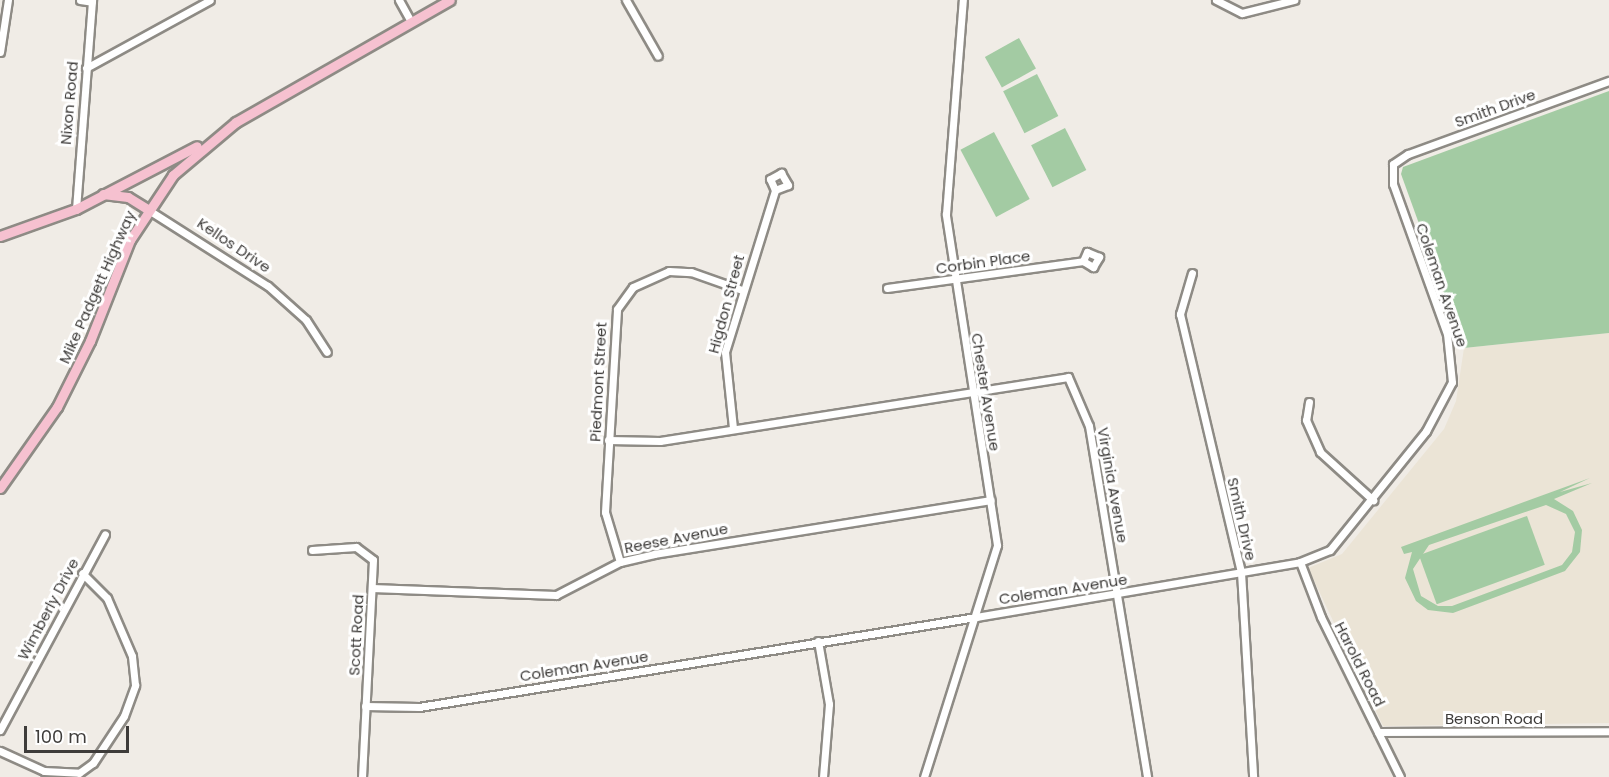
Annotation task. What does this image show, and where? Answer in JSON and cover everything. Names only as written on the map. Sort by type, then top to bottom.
[{"type":"main road","name":"Mike Padgett Highway","points":[[0,488],[38,438],[75,374],[147,209],[177,170],[214,137],[273,100],[450,0]]},
{"type":"main road","points":[[0,236],[76,209],[214,137]]},
{"type":"main road","name":"Kellos Drive","points":[[103,194],[128,197],[147,209]]},
{"type":"street","points":[[0,52],[8,0]]},
{"type":"street","points":[[80,0],[92,1]]},
{"type":"street","points":[[86,68],[210,0]]},
{"type":"street","points":[[399,0],[411,22]]},
{"type":"street","points":[[626,0],[658,56]]},
{"type":"street","name":"Chester Avenue","points":[[924,777],[996,555],[991,500],[946,214],[963,0]]},
{"type":"street","points":[[1216,0],[1242,13],[1294,0]]},
{"type":"street","name":"Nixon Road","points":[[76,209],[92,1]]},
{"type":"street","name":"Smith Drive","points":[[1393,164],[1408,154],[1609,81]]},
{"type":"street","name":"Coleman Avenue","points":[[365,706],[419,707],[1119,594],[1300,562],[1336,546],[1440,411],[1453,373],[1447,334],[1393,184],[1393,164]]},
{"type":"street","name":"Higdon Street","points":[[734,428],[724,360],[742,290],[775,190]]},
{"type":"street","name":"Kellos Drive","points":[[147,209],[268,286],[306,320],[327,352]]},
{"type":"street","name":"Corbin Place","points":[[887,288],[955,281],[1083,261]]},
{"type":"street","name":"Piedmont Street","points":[[620,562],[606,520],[613,324],[621,298],[645,279],[669,271],[691,272],[742,290]]},
{"type":"street","name":"Smith Drive","points":[[1192,273],[1180,314],[1241,572],[1252,777]]},
{"type":"street","name":"Virginia Avenue","points":[[608,440],[660,441],[972,389],[1068,376],[1089,426],[1148,777]]},
{"type":"street","points":[[1309,402],[1306,420],[1320,452],[1373,500]]},
{"type":"street","name":"Reese Avenue","points":[[372,588],[556,595],[620,562],[991,500]]},
{"type":"street","name":"Wimberly Drive","points":[[0,730],[82,573],[105,534]]},
{"type":"street","name":"Scott Road","points":[[312,550],[351,547],[367,551],[373,560],[362,777]]},
{"type":"street","name":"Harold Road","points":[[1300,562],[1316,607],[1400,777]]},
{"type":"street","points":[[0,751],[44,771],[79,772],[93,763],[124,716],[135,685],[132,656],[107,598],[82,573]]},
{"type":"street","points":[[818,641],[829,704],[823,777]]},
{"type":"street","name":"Benson Road","points":[[1378,732],[1609,731]]},
{"type":"shaded area","points":[[1609,333],[1609,723],[1383,726],[1308,568],[1342,554],[1444,429],[1456,401],[1464,348]]},
{"type":"green space","points":[[1019,38],[1036,69],[1002,88],[985,57]]},
{"type":"green space","points":[[1037,74],[1058,116],[1024,133],[1003,91]]},
{"type":"green space","points":[[1609,91],[1609,333],[1464,348],[1401,174],[1403,167]]},
{"type":"green space","points":[[1065,128],[1086,170],[1052,187],[1031,145]]},
{"type":"green space","points":[[994,132],[1030,199],[996,217],[960,150]]},
{"type":"green space","points":[[1590,478],[1560,492],[1592,483],[1554,499],[1573,511],[1582,530],[1580,552],[1565,571],[1453,613],[1428,610],[1416,601],[1405,578],[1412,552],[1404,554],[1401,547]],"holes":[[[1546,505],[1566,514],[1575,532],[1572,552],[1562,565],[1452,606],[1438,606],[1421,596],[1413,569],[1429,545]]]},
{"type":"green space","points":[[1527,516],[1545,565],[1437,604],[1419,555]]}]
